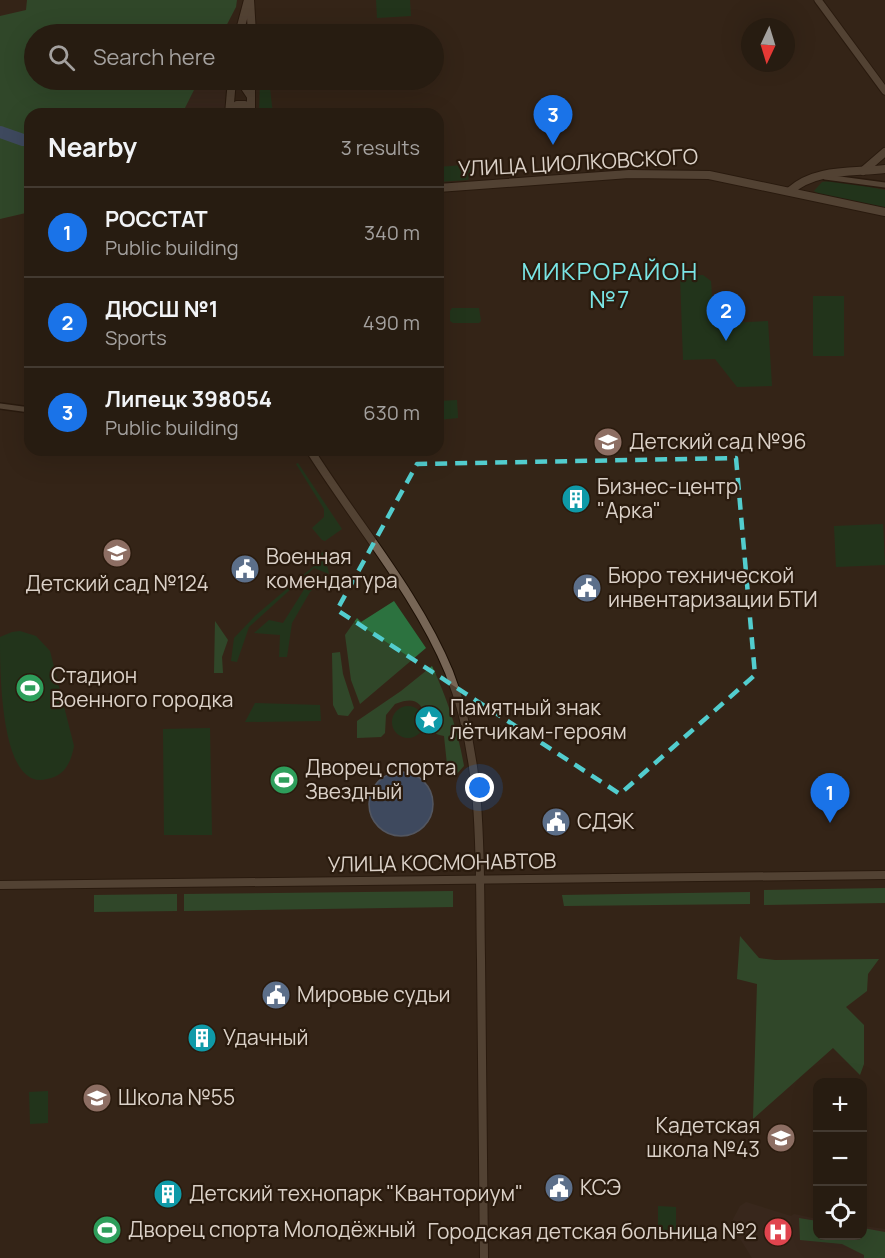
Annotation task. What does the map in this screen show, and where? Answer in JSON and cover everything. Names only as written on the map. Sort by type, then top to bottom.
[{"type":"main road","points":[[243,24],[249,0]]},
{"type":"main road","points":[[249,0],[251,24]]},
{"type":"main road","points":[[230,108],[232,90]]},
{"type":"main road","points":[[246,90],[250,96]]},
{"type":"main road","points":[[250,90],[251,108]]},
{"type":"main road","points":[[234,108],[237,105],[245,105],[248,108]]},
{"type":"main road","points":[[862,172],[885,152]]},
{"type":"main road","points":[[790,191],[799,183],[817,176],[885,169]]},
{"type":"main road","name":"УЛИЦА ЦИОЛКОВСКОГО","points":[[444,188],[667,173],[709,175],[885,212]]},
{"type":"main road","points":[[314,456],[420,614],[449,673],[473,760],[480,880],[484,1258]]},
{"type":"main road","name":"УЛИЦА КОСМОНАВТОВ","points":[[0,885],[885,874]]},
{"type":"street","points":[[818,0],[885,91]]},
{"type":"street","points":[[817,176],[885,185]]},
{"type":"street","points":[[0,406],[24,409]]},
{"type":"highlighted area","points":[[736,458],[755,675],[620,794],[337,610],[417,464]]},
{"type":"shaded area","points":[[194,90],[226,90],[225,108],[185,108]]},
{"type":"shaded area","name":"Городская детская больница №2","points":[[746,1202],[791,1216],[794,1214],[813,1218],[813,1240],[867,1240],[867,1227],[885,1229],[885,1258],[752,1258],[739,1237],[738,1227],[734,1226],[732,1221],[740,1206]]},
{"type":"green space","points":[[27,0],[237,0],[227,24],[24,24],[24,90],[194,90],[185,108],[24,108],[24,213],[0,219],[0,16],[26,10]]},
{"type":"green space","points":[[376,0],[410,0],[411,16],[377,18]]},
{"type":"green space","points":[[260,90],[270,90],[272,108],[259,108]]},
{"type":"green space","points":[[475,164],[468,180],[444,182],[444,167]]},
{"type":"green space","points":[[835,180],[885,190],[885,208],[814,191],[822,182]]},
{"type":"green space","points":[[703,275],[711,281],[712,296],[727,312],[727,323],[768,321],[772,386],[737,387],[715,359],[683,360],[680,276]]},
{"type":"green space","points":[[813,296],[844,296],[844,356],[813,356]]},
{"type":"green space","points":[[452,308],[479,308],[481,321],[479,323],[453,323],[450,321]]},
{"type":"green space","points":[[457,400],[458,418],[444,419],[444,401]]},
{"type":"green space","points":[[298,463],[342,529],[325,541],[312,528],[324,517],[324,509],[296,464]]},
{"type":"green space","points":[[883,524],[885,565],[836,567],[834,526]]},
{"type":"green space","points":[[324,551],[329,574],[314,568],[249,627],[237,662],[231,661],[234,638],[256,615],[321,560],[318,556]]},
{"type":"green space","points":[[317,575],[320,576],[318,584],[310,592],[292,623],[287,657],[279,657],[280,635],[254,633],[269,620],[283,623],[305,588]]},
{"type":"green space","points":[[394,601],[426,648],[360,704],[351,680],[345,635],[357,618],[361,622]]},
{"type":"green space","points":[[215,621],[228,640],[222,657],[223,673],[214,673]]},
{"type":"green space","name":"Стадион Военного городка","points":[[20,631],[36,636],[50,651],[74,746],[63,771],[47,779],[31,778],[20,767],[11,749],[6,726],[2,701],[0,637]]},
{"type":"green space","points":[[340,652],[343,674],[354,708],[348,716],[338,715],[333,705],[332,653]]},
{"type":"green space","points":[[432,666],[451,715],[462,753],[464,766],[454,777],[448,774],[444,736],[435,733],[419,704],[414,701],[395,704],[386,715],[385,733],[381,737],[357,738],[357,721],[401,691]]},
{"type":"green space","points":[[255,703],[320,705],[321,721],[245,722]]},
{"type":"green space","points":[[408,706],[420,710],[424,722],[420,734],[408,738],[396,734],[392,722],[396,710]]},
{"type":"green space","points":[[210,728],[212,835],[164,835],[163,729]]},
{"type":"green space","points":[[885,888],[885,903],[764,905],[764,890]]},
{"type":"green space","points":[[453,891],[453,907],[184,911],[184,894]]},
{"type":"green space","points":[[750,892],[750,904],[564,906],[562,895]]},
{"type":"green space","points":[[177,894],[177,911],[94,912],[94,895]]},
{"type":"green space","points":[[740,936],[759,958],[775,960],[879,959],[868,974],[867,991],[846,1007],[864,1025],[864,1064],[860,1075],[833,1048],[753,1119],[757,984],[737,979]]},
{"type":"green space","points":[[48,1091],[48,1123],[30,1124],[29,1092]]},
{"type":"green space","points":[[658,1206],[676,1207],[676,1231],[658,1231]]},
{"type":"green space","points":[[799,1218],[813,1220],[813,1240],[867,1240],[867,1229],[885,1232],[885,1258],[864,1258],[864,1255],[842,1244],[800,1240]]},
{"type":"water","points":[[395,772],[407,772],[424,781],[431,792],[433,804],[431,816],[424,827],[407,836],[395,836],[383,831],[374,822],[369,810],[369,798],[374,786],[383,777]]},
{"type":"waterway","points":[[0,132],[23,140]]},
{"type":"place","name":"Липецк 398054","points":[[553,145]]},
{"type":"place","name":"ДЮСШ №1","points":[[726,341]]},
{"type":"place","name":"Детский сад №96","points":[[608,442]]},
{"type":"place","name":"Бизнес-центр \"Арка\"","points":[[576,499]]},
{"type":"place","name":"Детский сад №124","points":[[117,553]]},
{"type":"place","name":"Военная комендатура","points":[[245,569]]},
{"type":"place","name":"Бюро технической инвентаризации БТИ","points":[[587,588]]},
{"type":"place","name":"Стадион Военного городка","points":[[30,688]]},
{"type":"place","name":"Памятный знак лётчикам-героям","points":[[429,720]]},
{"type":"place","name":"Дворец спорта Звездный","points":[[284,780]]},
{"type":"place","name":"СДЭК","points":[[556,822]]},
{"type":"place","name":"РОССТАТ","points":[[830,823]]},
{"type":"place","name":"Мировые судьи","points":[[276,995]]},
{"type":"place","name":"Удачный","points":[[202,1038]]},
{"type":"place","name":"Школа №55","points":[[97,1098]]},
{"type":"place","name":"Кадетская школа №43","points":[[781,1138]]},
{"type":"place","name":"КСЭ","points":[[559,1188]]},
{"type":"place","name":"Детский технопарк \"Кванториум\"","points":[[168,1194]]},
{"type":"place","name":"Дворец спорта Молодёжный","points":[[107,1230]]},
{"type":"place","name":"Городская детская больница №2","points":[[778,1232]]},
{"type":"district","name":"МИКРОРАЙОН №7","points":[[610,286]]}]
